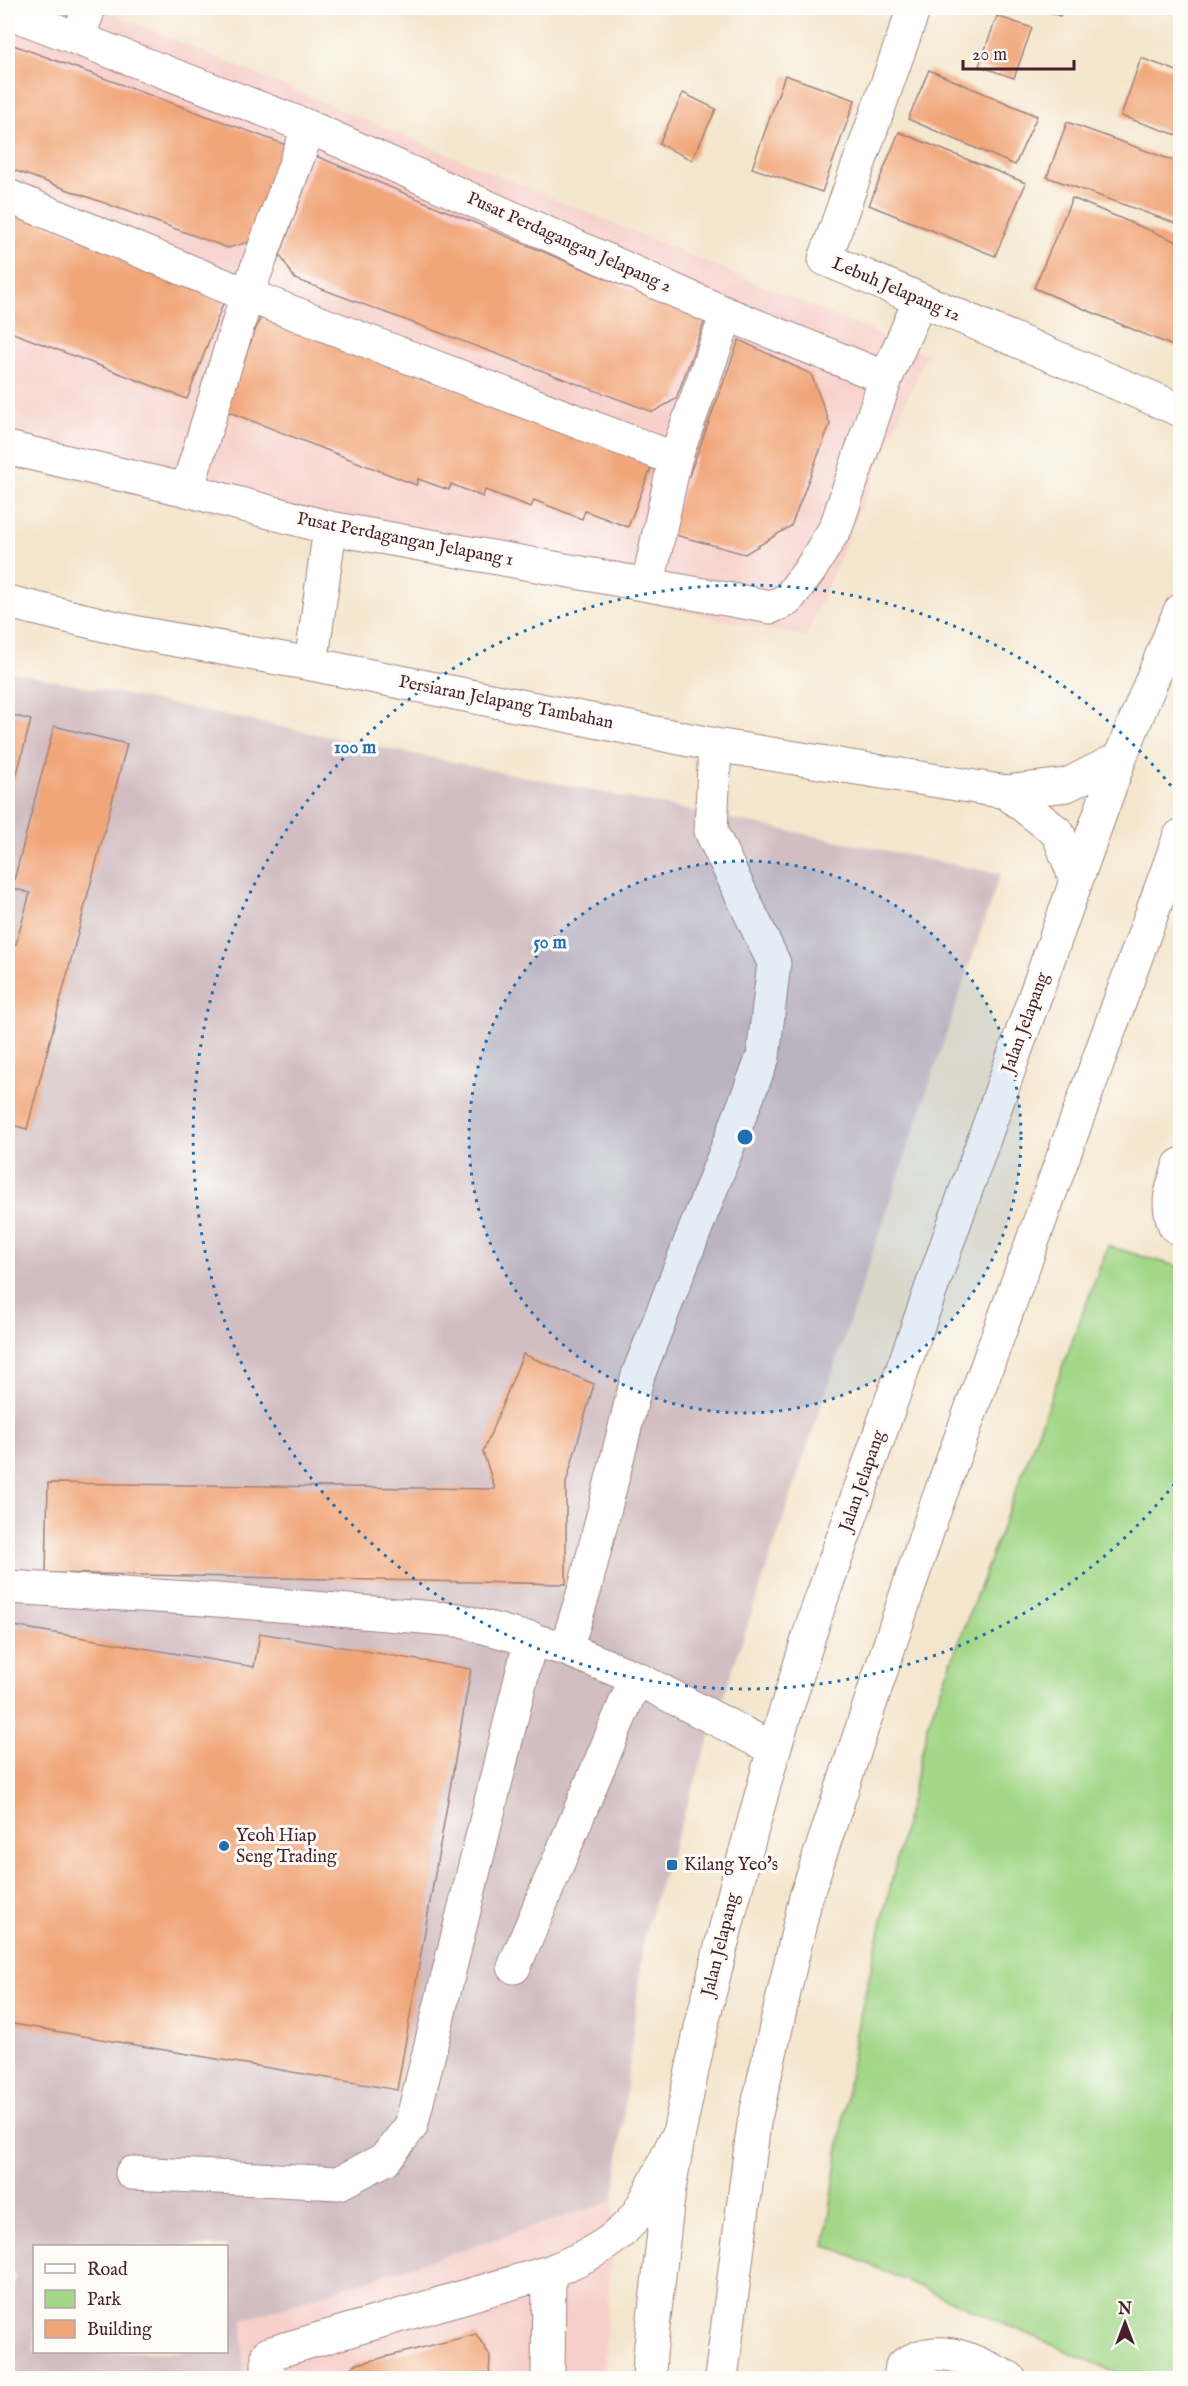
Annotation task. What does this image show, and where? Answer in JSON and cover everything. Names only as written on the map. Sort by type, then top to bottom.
[{"type":"street","points":[[78,39],[89,8]]},
{"type":"street","name":"Lebuh Jelapang 12","points":[[914,8],[825,259],[1180,410]]},
{"type":"street","name":"Pusat Perdagangan Jelapang 2","points":[[8,12],[309,127],[727,314],[886,378]]},
{"type":"street","points":[[187,490],[247,295],[309,127]]},
{"type":"street","points":[[8,196],[247,295],[675,459]]},
{"type":"street","points":[[886,378],[920,300]]},
{"type":"street","points":[[648,584],[675,459],[727,314]]},
{"type":"street","name":"Pusat Perdagangan Jelapang 1","points":[[8,448],[187,490],[330,528],[771,607],[787,600],[810,570],[836,527],[886,378]]},
{"type":"street","points":[[311,664],[330,528]]},
{"type":"street","name":"Persiaran Jelapang Tambahan","points":[[8,602],[138,633],[311,664],[715,745],[1006,792],[1066,785],[1120,758]]},
{"type":"street","name":"Jalan Jelapang","points":[[649,2379],[669,2188],[679,2133],[702,2023],[774,1749],[819,1606],[1076,880],[1120,758],[1180,611]]},
{"type":"street","points":[[566,1648],[585,1587],[638,1375],[763,1057],[774,963],[711,831],[715,745]]},
{"type":"street","name":"Persiaran Jelapang Tambahan","points":[[1006,792],[1058,833],[1076,880]]},
{"type":"street","points":[[721,2379],[754,2123],[806,1897],[932,1517],[1178,852]]},
{"type":"street","points":[[1180,1165],[1170,1195],[1169,1213],[1175,1226],[1180,1229]]},
{"type":"street","points":[[8,1587],[216,1599],[458,1620],[566,1648],[636,1678],[774,1749]]},
{"type":"street","points":[[132,2173],[339,2183],[385,2159],[411,2126],[531,1638]]},
{"type":"street","points":[[514,1967],[636,1678]]},
{"type":"street","points":[[268,2379],[268,2354],[549,2272],[585,2258],[617,2235],[637,2213],[679,2133]]},
{"type":"street","points":[[548,2379],[549,2272]]},
{"type":"street","points":[[901,2372],[914,2358],[935,2353],[966,2357],[1009,2379]]},
{"type":"shaded area","points":[[8,8],[98,8],[926,354],[806,637],[8,468]]},
{"type":"shaded area","points":[[8,671],[1000,874],[644,1933],[614,2201],[243,2320],[243,2378],[8,2378],[8,2309],[16,2275],[8,2267]]},
{"type":"shaded area","points":[[614,2201],[604,2378],[243,2378],[243,2320]]},
{"type":"green space","points":[[1108,1246],[1180,1267],[1180,2378],[1128,2378],[825,2245],[855,2037],[929,1721]]},
{"type":"building","points":[[1036,8],[1063,8],[1060,16]]},
{"type":"building","points":[[997,16],[1032,28],[1014,78],[979,66]]},
{"type":"building","points":[[8,43],[286,145],[255,240],[228,248],[8,168]]},
{"type":"building","points":[[1141,58],[1180,72],[1180,136],[1121,116]]},
{"type":"building","points":[[929,70],[1037,116],[1015,165],[908,119]]},
{"type":"building","points":[[785,75],[855,100],[822,192],[752,168]]},
{"type":"building","points":[[683,93],[716,109],[692,160],[659,144]]},
{"type":"building","points":[[1067,122],[1180,163],[1180,225],[1047,177]]},
{"type":"building","points":[[899,132],[1026,183],[995,256],[869,205]]},
{"type":"building","points":[[316,156],[705,320],[676,399],[653,412],[295,279],[280,255]]},
{"type":"building","points":[[1072,198],[1180,243],[1180,349],[1034,288]]},
{"type":"building","points":[[8,210],[227,293],[187,399],[8,331]]},
{"type":"building","points":[[262,313],[652,465],[628,527],[585,511],[582,519],[534,500],[531,507],[485,490],[483,497],[451,484],[449,490],[418,479],[416,485],[224,410]]},
{"type":"building","points":[[739,340],[811,374],[830,424],[791,526],[745,554],[668,533]]},
{"type":"building","points":[[8,714],[31,720],[8,808]]},
{"type":"building","points":[[54,726],[127,744],[27,1129],[8,1124],[8,942],[16,944],[30,893],[12,888]]},
{"type":"building","points":[[523,1354],[594,1384],[566,1483],[566,1584],[46,1573],[48,1483],[495,1489],[483,1452]]},
{"type":"building","name":"Yeoh Hiap Seng Trading","points":[[8,1625],[254,1667],[260,1633],[471,1669],[397,2090],[8,2023]]},
{"type":"building","points":[[476,2334],[490,2356],[489,2378],[344,2378],[354,2365]]},
{"type":"place","name":"Yeoh Hiap Seng Trading","points":[[224,1846]]},
{"type":"place","name":"Kilang Yeo's","points":[[672,1865]]}]
